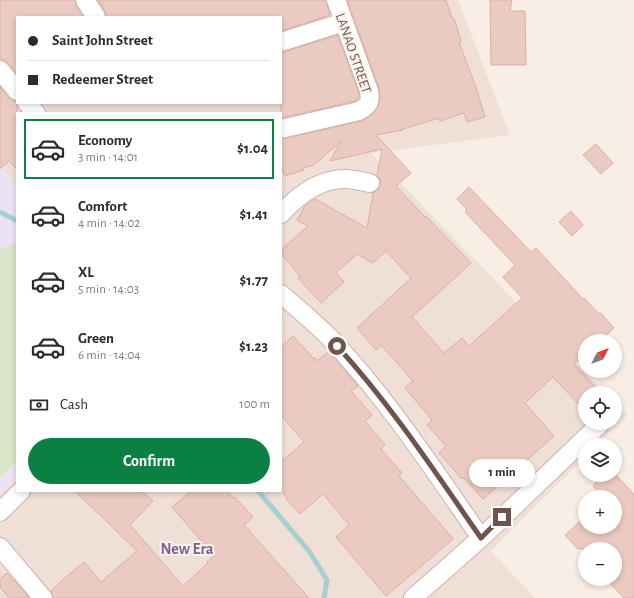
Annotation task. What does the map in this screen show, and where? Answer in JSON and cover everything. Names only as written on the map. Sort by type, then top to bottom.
[{"type":"street","points":[[85,0],[95,16]]},
{"type":"street","name":"LANAO STREET","points":[[282,129],[359,111],[367,106],[370,100],[369,91],[336,0]]},
{"type":"street","points":[[282,42],[344,22]]},
{"type":"street","points":[[0,70],[16,90]]},
{"type":"street","points":[[28,104],[35,112]]},
{"type":"street","points":[[282,213],[295,200],[306,192],[326,182],[344,179],[370,182]]},
{"type":"street","points":[[282,295],[328,336],[355,366],[395,416],[481,538]]},
{"type":"street","points":[[413,598],[481,538],[594,430]]},
{"type":"street","points":[[0,512],[20,492]]},
{"type":"street","points":[[0,547],[43,598]]},
{"type":"shaded area","points":[[0,0],[458,0],[510,135],[371,153],[578,365],[578,378],[590,378],[598,386],[578,386],[578,430],[612,430],[604,438],[578,438],[578,464],[491,551],[535,598],[0,598],[0,494],[16,479],[16,492],[282,492],[282,112],[16,112],[16,184],[0,167]]},
{"type":"shaded area","points":[[0,167],[16,184],[16,479],[0,494]]},
{"type":"shaded area","points":[[622,410],[627,415],[622,420]]},
{"type":"green space","points":[[16,243],[16,462],[0,478],[0,249]]},
{"type":"building","points":[[0,0],[75,0],[76,6],[82,16],[16,16],[16,73],[8,63],[4,60],[0,60]]},
{"type":"building","points":[[98,0],[326,0],[330,15],[282,31],[282,16],[106,16],[105,11]]},
{"type":"building","points":[[347,0],[446,0],[452,18],[454,18],[461,41],[459,42],[485,117],[467,122],[464,113],[440,121],[439,118],[403,130],[376,135],[411,173],[396,186],[471,263],[412,317],[444,353],[462,338],[469,346],[522,298],[503,277],[515,265],[465,212],[467,210],[457,199],[469,187],[531,252],[536,248],[583,299],[584,298],[599,314],[601,313],[614,328],[608,334],[578,334],[578,360],[574,364],[578,368],[578,378],[587,378],[594,386],[578,386],[578,404],[553,377],[525,403],[554,436],[483,499],[463,477],[462,479],[439,453],[446,446],[427,425],[432,420],[405,388],[413,381],[381,345],[376,350],[357,328],[411,278],[386,251],[373,263],[357,254],[336,273],[344,282],[321,303],[298,278],[300,276],[282,255],[282,249],[308,226],[297,220],[305,206],[315,199],[367,228],[373,193],[378,190],[380,186],[380,180],[377,175],[382,149],[330,161],[341,141],[314,165],[285,176],[282,168],[282,139],[362,121],[372,115],[378,107],[380,98],[379,88]]},
{"type":"building","points":[[490,0],[512,0],[510,11],[525,11],[526,65],[491,65]]},
{"type":"building","points":[[338,35],[359,94],[359,98],[355,101],[282,118],[282,52]]},
{"type":"building","points":[[0,87],[9,98],[16,101],[17,112],[16,168],[9,161],[0,169]]},
{"type":"building","points":[[596,144],[613,163],[601,174],[583,155]]},
{"type":"building","points":[[571,211],[583,225],[572,236],[559,222]]},
{"type":"building","points":[[293,336],[317,361],[328,352],[358,386],[351,391],[372,415],[365,421],[385,445],[381,449],[402,473],[399,476],[453,539],[386,596],[336,537],[349,525],[323,494],[300,514],[286,499],[287,498],[282,491],[282,461],[304,442],[282,416],[282,346]]},
{"type":"building","points":[[622,481],[634,494],[634,598],[624,598],[613,586],[622,586],[622,542],[578,542],[578,549],[565,535],[578,523],[578,534],[622,534],[622,490],[597,490],[593,486],[597,482]]},
{"type":"building","points":[[76,492],[143,492],[153,501],[130,525],[183,586],[214,556],[172,507],[190,492],[228,492],[233,498],[235,497],[253,517],[244,525],[309,598],[53,598],[51,591],[84,562],[101,582],[137,551]]},
{"type":"building","points":[[7,573],[29,598],[9,598],[0,587],[0,579]]},
{"type":"waterway","points":[[0,212],[16,220]]},
{"type":"waterway","points":[[259,492],[309,551],[327,580],[324,598]]},
{"type":"district","name":"New Era","points":[[187,548]]},
{"type":"route","points":[[337,346],[395,416],[481,538],[502,517]]}]
